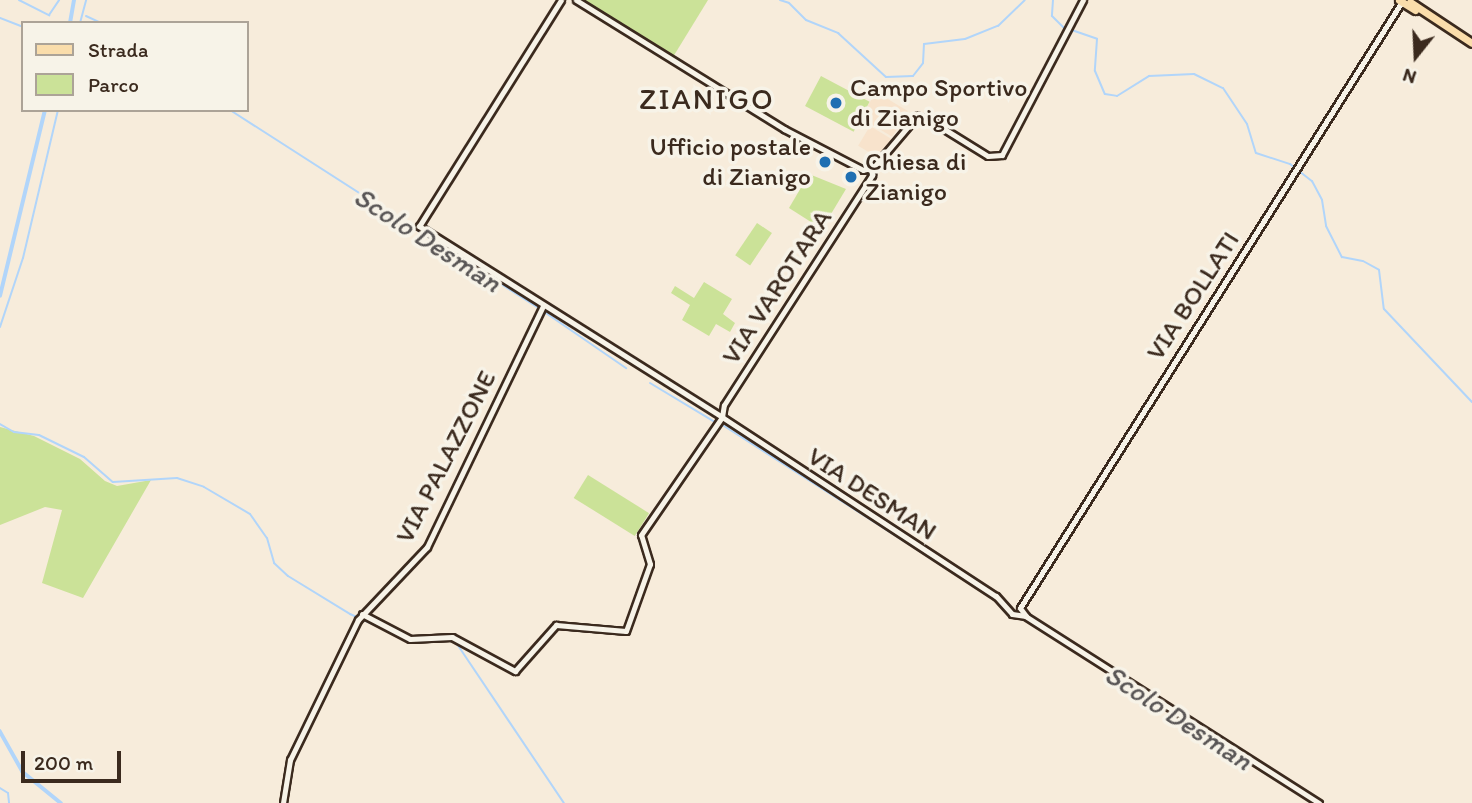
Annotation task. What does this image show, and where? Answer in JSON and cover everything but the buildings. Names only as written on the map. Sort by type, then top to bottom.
[{"type":"main road","points":[[1405,3],[1472,43]]},
{"type":"street","name":"VIA DESMAN","points":[[561,0],[419,220],[421,229],[542,309],[722,417],[1016,608]]},
{"type":"street","points":[[576,0],[784,130],[863,170],[872,169],[910,120],[919,116],[989,156],[1002,155],[1066,27],[1083,0]]},
{"type":"street","name":"VIA BOLLATI","points":[[1016,608],[1405,3]]},
{"type":"street","name":"VIA VAROTARA","points":[[360,617],[410,639],[452,637],[515,671],[559,624],[624,633],[633,621],[649,569],[650,557],[641,535],[722,417],[724,405],[872,169]]},
{"type":"street","points":[[863,170],[867,177]]},
{"type":"street","name":"VIA PALAZZONE","points":[[283,803],[290,760],[360,617],[427,547],[542,309]]},
{"type":"street","points":[[1016,608],[1314,802]]},
{"type":"shaded area","points":[[876,92],[908,111],[892,137],[861,118]]},
{"type":"shaded area","points":[[870,126],[892,139],[880,159],[858,146]]},
{"type":"green space","points":[[581,0],[708,0],[673,57]]},
{"type":"green space","name":"Campo Sportivo di Zianigo","points":[[821,76],[870,102],[854,132],[805,106]]},
{"type":"green space","points":[[809,174],[846,189],[822,229],[789,208]]},
{"type":"green space","points":[[757,223],[772,233],[750,265],[735,255]]},
{"type":"green space","points":[[704,282],[732,299],[723,314],[735,323],[730,332],[716,324],[709,336],[682,320],[690,305],[671,293],[675,286],[694,298]]},
{"type":"green space","points":[[0,427],[34,436],[80,459],[105,481],[117,486],[151,480],[83,598],[42,583],[62,510],[45,507],[0,525]]},
{"type":"green space","points":[[588,475],[649,513],[635,536],[574,498]]},
{"type":"waterway","points":[[19,0],[49,15],[59,0]]},
{"type":"waterway","points":[[70,21],[74,0]]},
{"type":"waterway","name":"Scolo Desman","points":[[81,21],[86,0]]},
{"type":"waterway","points":[[780,0],[789,3],[806,20],[838,33],[886,77],[913,76],[923,63],[924,44],[965,39],[998,26],[1025,0]]},
{"type":"waterway","points":[[1053,0],[1052,16],[1063,27],[1097,39],[1095,71],[1105,94],[1117,96],[1149,76],[1194,74],[1223,88],[1247,124],[1256,153],[1290,164],[1312,181],[1322,200],[1326,226],[1342,257],[1363,261],[1379,270],[1384,309],[1472,402]]},
{"type":"waterway","name":"Scolo Desman","points":[[86,16],[97,21]]},
{"type":"waterway","points":[[0,18],[21,26]]},
{"type":"waterway","points":[[0,296],[45,112]]},
{"type":"waterway","points":[[0,327],[23,258],[58,112]]},
{"type":"waterway","name":"Scolo Desman","points":[[233,112],[539,308]]},
{"type":"waterway","name":"Scolo Desman","points":[[543,311],[626,368]]},
{"type":"waterway","name":"Scolo Desman","points":[[650,383],[713,421]]},
{"type":"waterway","points":[[0,424],[14,432],[39,435],[84,457],[113,482],[177,478],[204,487],[250,514],[267,538],[274,563],[288,576],[350,614],[397,635]]},
{"type":"waterway","name":"Scolo Desman","points":[[721,424],[988,595]]},
{"type":"waterway","name":"Scolo Desman","points":[[1045,632],[1312,803]]},
{"type":"waterway","points":[[412,641],[434,640]]},
{"type":"waterway","points":[[455,641],[564,803]]},
{"type":"waterway","points":[[0,731],[23,772],[61,803]]},
{"type":"waterway","points":[[0,788],[8,793],[9,803]]},
{"type":"place","name":"Campo Sportivo di Zianigo","points":[[836,103]]},
{"type":"place","name":"Ufficio postale di Zianigo","points":[[825,162]]},
{"type":"place","name":"Chiesa di Zianigo","points":[[851,177]]},
{"type":"district","name":"ZIANIGO","points":[[707,99]]}]
